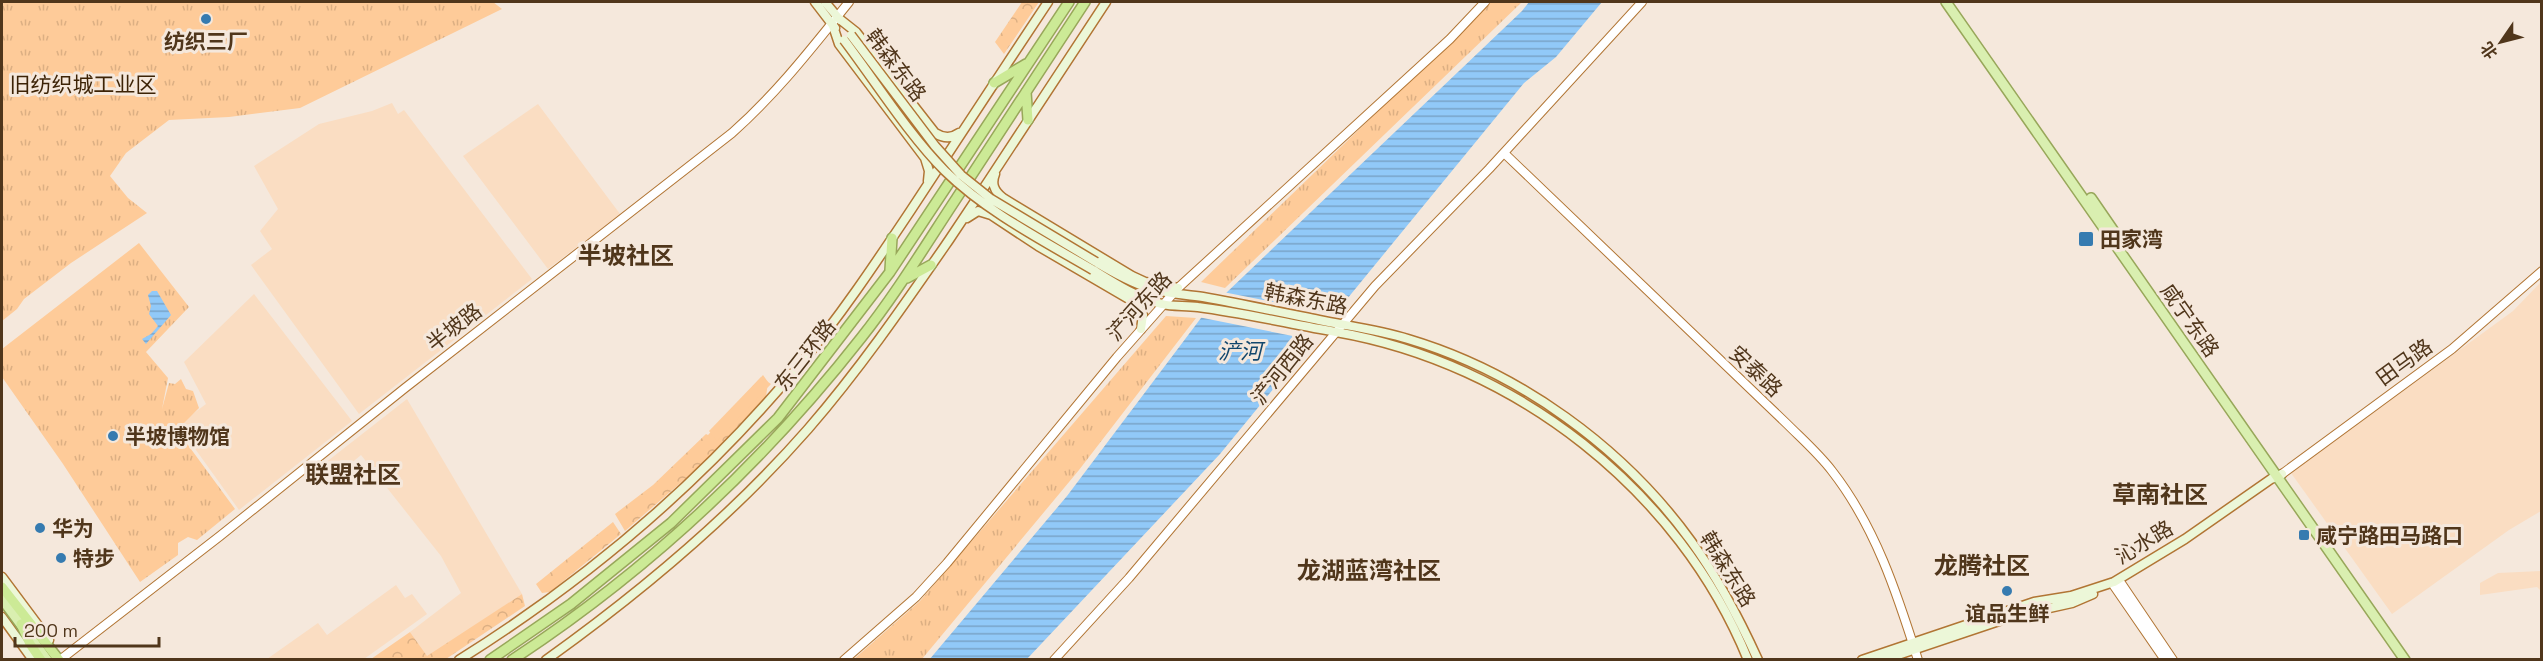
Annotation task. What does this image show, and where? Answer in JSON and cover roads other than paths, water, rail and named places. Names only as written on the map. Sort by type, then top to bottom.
[{"type":"highway","name":"东三环路","points":[[490,660],[606,577],[671,523],[778,418],[802,390],[890,272],[1069,2]]},
{"type":"highway","name":"东三环路","points":[[512,660],[550,635],[651,557],[752,464],[811,399],[861,339],[905,279],[1085,2]]},
{"type":"highway","points":[[994,83],[1028,63]]},
{"type":"highway","points":[[1026,92],[1028,120]]},
{"type":"highway","points":[[890,272],[892,238]]},
{"type":"highway","points":[[905,279],[931,265]]},
{"type":"highway","points":[[2,589],[14,600],[59,659]]},
{"type":"highway","points":[[21,624],[30,644],[41,660]]},
{"type":"highway","points":[[523,660],[550,635]]},
{"type":"main road","name":"韩森东路","points":[[815,2],[834,20],[848,38],[929,153],[970,194],[1004,217],[1095,266],[1152,289],[1176,291],[1337,326],[1407,338],[1474,365],[1521,389],[1587,434],[1649,492],[1691,541],[1725,594],[1759,660]]},
{"type":"main road","name":"韩森东路","points":[[825,2],[834,20]]},
{"type":"main road","points":[[459,660],[594,564],[654,513],[716,456],[796,369],[861,284],[1048,2]]},
{"type":"main road","points":[[546,660],[667,567],[772,468],[814,422],[879,342],[1106,2]]},
{"type":"main road","name":"咸宁东路","points":[[1946,2],[2245,430],[2411,660]]},
{"type":"main road","name":"咸宁东路","points":[[1953,2],[2405,660]]},
{"type":"main road","points":[[834,20],[856,32],[935,134],[948,138],[962,132]]},
{"type":"main road","points":[[834,20],[838,44],[925,158],[929,171],[928,183]]},
{"type":"main road","points":[[999,165],[993,182],[997,194],[1132,276],[1176,291]]},
{"type":"main road","points":[[956,229],[975,212],[983,212],[1125,297],[1140,309],[1143,320],[1141,329]]},
{"type":"main road","name":"韩森东路","points":[[1095,266],[1116,284],[1141,297],[1163,304],[1197,307],[1324,330],[1337,326],[1473,375],[1516,398],[1611,467],[1674,534],[1718,598],[1746,660]]},
{"type":"main road","points":[[2245,430],[2248,446]]},
{"type":"main road","name":"沁水路","points":[[1862,660],[2019,615],[2072,603],[2117,585],[2187,543],[2279,476]]},
{"type":"main road","name":"沁水路","points":[[1884,660],[1913,645],[2034,602],[2071,596],[2114,582],[2185,539],[2279,476]]},
{"type":"main road","points":[[2,577],[59,659]]},
{"type":"main road","points":[[2,599],[47,660]]},
{"type":"main road","points":[[2,617],[33,660]]},
{"type":"street","name":"半坡路","points":[[59,659],[220,537],[405,388],[732,133],[792,74],[849,2]]},
{"type":"street","name":"浐河东路","points":[[844,660],[916,597],[947,563],[1163,304],[1450,39],[1485,2]]},
{"type":"street","name":"浐河西路","points":[[1054,660],[1129,578],[1215,478],[1337,326],[1504,153],[1642,2]]},
{"type":"street","name":"安泰路","points":[[1504,153],[1787,424],[1831,470],[1865,520],[1886,566],[1918,660]]},
{"type":"street","name":"田马路","points":[[2279,476],[2452,349],[2541,271]]},
{"type":"street","points":[[1104,284],[1116,284],[1125,297]]},
{"type":"street","points":[[2117,585],[2154,638],[2173,660]]},
{"type":"street","points":[[2154,638],[2165,660]]},
{"type":"water","name":"浐河","points":[[1529,2],[1602,2],[1556,57],[1524,83],[1220,454],[1027,659],[929,660],[1067,496],[1204,314]]},
{"type":"water","points":[[152,291],[157,291],[171,315],[146,344],[142,339],[158,326],[149,314],[151,306],[148,295]]},
{"type":"place","name":"纺织三厂","points":[[206,19]]},
{"type":"place","name":"田家湾","points":[[2086,239]]},
{"type":"place","name":"半坡博物馆","points":[[113,436]]},
{"type":"place","name":"华为","points":[[40,528]]},
{"type":"place","name":"咸宁路田马路口","points":[[2304,535]]},
{"type":"place","name":"特步","points":[[61,558]]},
{"type":"place","name":"谊品生鲜","points":[[2007,591]]},
{"type":"district","name":"半坡社区","points":[[626,255]]},
{"type":"district","name":"联盟社区","points":[[353,474]]},
{"type":"district","name":"草南社区","points":[[2160,494]]},
{"type":"district","name":"龙腾社区","points":[[1982,565]]},
{"type":"district","name":"龙湖蓝湾社区","points":[[1369,570]]},
{"type":"park label","name":"旧纺织城工业区","points":[[83,84]]}]
